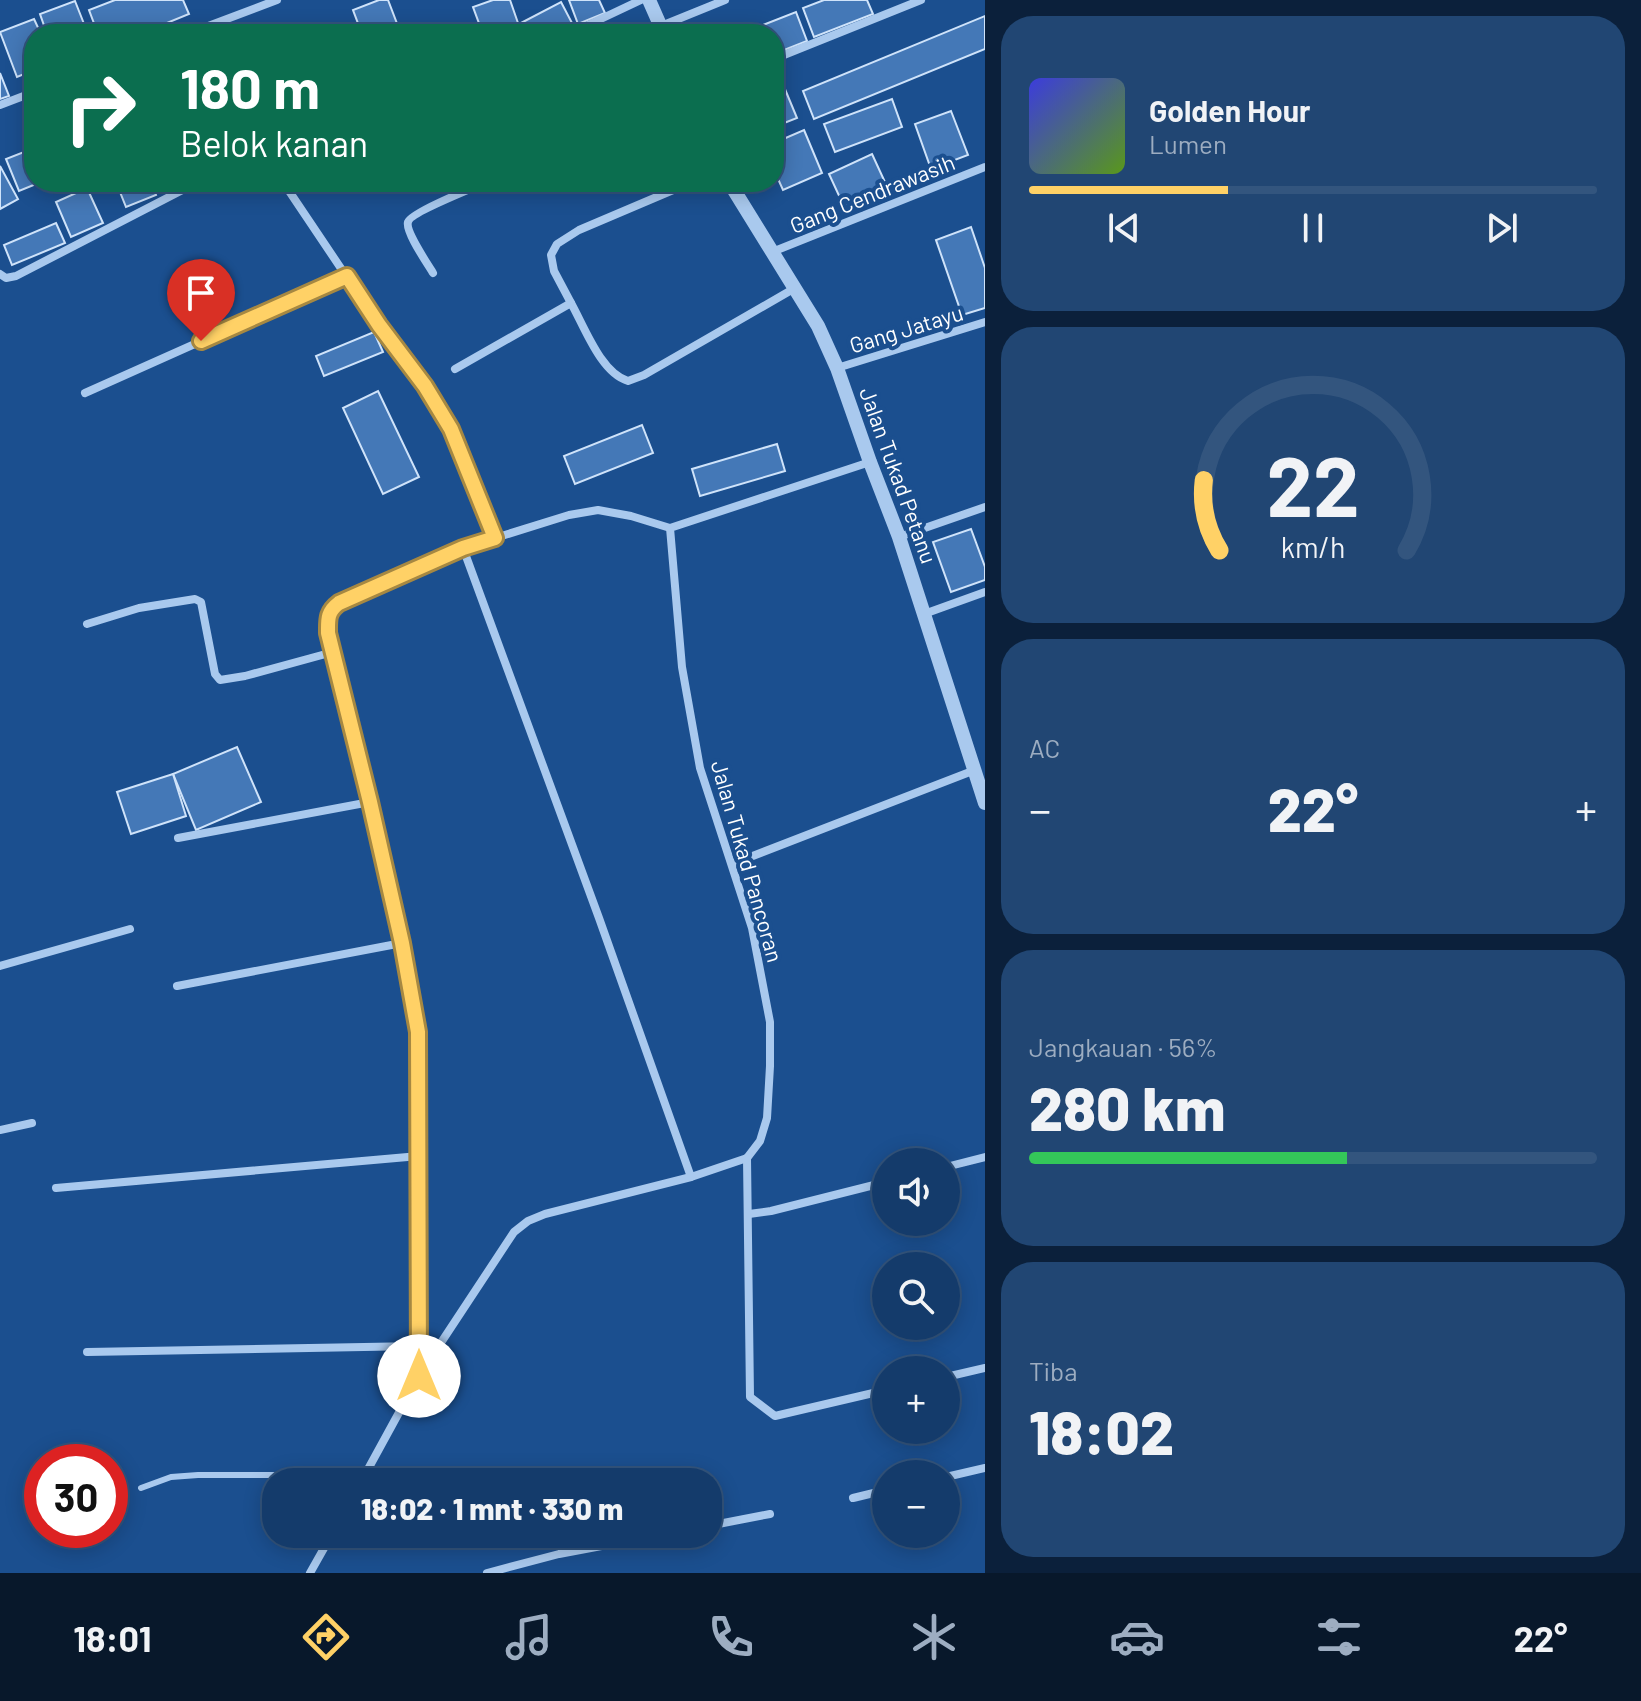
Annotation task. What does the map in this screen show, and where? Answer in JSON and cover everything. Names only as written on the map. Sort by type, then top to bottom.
[{"type":"street","points":[[213,24],[277,0]]},
{"type":"street","points":[[590,24],[641,0]]},
{"type":"street","points":[[649,0],[659,24]]},
{"type":"street","points":[[675,24],[725,0]]},
{"type":"street","points":[[784,55],[921,0]]},
{"type":"street","points":[[0,105],[24,96]]},
{"type":"street","name":"Gang Cendrawasih","points":[[772,252],[985,167]]},
{"type":"street","points":[[0,274],[6,278],[16,276],[179,192]]},
{"type":"street","points":[[290,192],[379,325],[425,386],[451,429],[495,538]]},
{"type":"street","points":[[433,273],[408,230],[408,221],[412,216],[464,192]]},
{"type":"street","points":[[668,192],[579,230],[557,244],[551,255],[554,271],[571,303],[606,366],[618,378],[628,381],[644,375],[795,287]]},
{"type":"street","name":"Jalan Tukad Petanu","points":[[735,192],[818,326],[837,368],[899,537],[985,803]]},
{"type":"street","points":[[85,393],[347,276]]},
{"type":"street","points":[[455,369],[571,303]]},
{"type":"street","name":"Gang Jatayu","points":[[837,368],[985,322]]},
{"type":"street","points":[[419,1376],[418,1032],[402,943],[328,633],[328,615],[339,603],[463,548],[569,515],[598,510],[670,528],[870,462]]},
{"type":"street","points":[[899,537],[985,507]]},
{"type":"street","name":"Jalan Tukad Pancoran","points":[[670,528],[682,667],[700,768],[752,928],[770,1022],[767,1118],[760,1141],[747,1158]]},
{"type":"street","points":[[463,548],[691,1177]]},
{"type":"street","points":[[924,614],[985,592]]},
{"type":"street","points":[[87,624],[139,608],[195,599],[201,602],[215,674],[220,680],[333,652]]},
{"type":"street","points":[[732,864],[975,770]]},
{"type":"street","points":[[178,838],[370,802]]},
{"type":"street","points":[[0,966],[130,929]]},
{"type":"street","points":[[177,986],[402,943]]},
{"type":"street","points":[[0,1130],[32,1123]]},
{"type":"street","points":[[56,1188],[419,1156]]},
{"type":"street","points":[[960,1163],[985,1157]]},
{"type":"street","points":[[369,1468],[419,1376],[514,1232],[528,1221],[545,1214],[691,1177],[747,1158],[750,1397],[775,1416],[872,1393]]},
{"type":"street","points":[[749,1214],[872,1186]]},
{"type":"street","points":[[87,1352],[419,1346]]},
{"type":"street","points":[[960,1374],[985,1368]]},
{"type":"street","points":[[960,1474],[985,1468]]},
{"type":"street","points":[[853,1498],[872,1493]]},
{"type":"street","points":[[722,1523],[770,1514]]},
{"type":"street","points":[[310,1573],[324,1548]]},
{"type":"street","points":[[487,1573],[591,1548]]},
{"type":"lane","points":[[141,1488],[171,1477],[262,1475]]},
{"type":"building","points":[[115,0],[183,0],[189,14],[164,24],[94,24],[89,10]]},
{"type":"building","points":[[379,0],[388,0],[397,24],[358,24],[353,10]]},
{"type":"building","points":[[493,0],[510,0],[518,23],[479,24],[473,7]]},
{"type":"building","points":[[569,0],[599,0],[605,13],[578,24]]},
{"type":"building","points":[[824,0],[867,0],[873,14],[814,37],[803,8]]},
{"type":"building","points":[[75,1],[84,24],[44,24],[40,14]]},
{"type":"building","points":[[561,2],[572,23],[570,24],[519,24]]},
{"type":"building","points":[[796,12],[807,41],[784,50],[784,24],[765,24]]},
{"type":"building","points":[[985,16],[985,49],[814,119],[803,91]]},
{"type":"building","points":[[34,19],[36,24],[24,24],[24,74],[17,77],[0,32]]},
{"type":"building","points":[[0,73],[9,96],[0,99]]},
{"type":"building","points":[[784,87],[797,118],[784,123]]},
{"type":"building","points":[[892,99],[902,127],[835,152],[824,124]]},
{"type":"building","points":[[951,111],[968,155],[931,169],[915,124]]},
{"type":"building","points":[[804,130],[822,173],[784,190],[784,139]]},
{"type":"building","points":[[24,152],[24,189],[19,191],[6,159]]},
{"type":"building","points":[[872,154],[890,193],[847,213],[829,174]]},
{"type":"building","points":[[0,166],[18,199],[0,209]]},
{"type":"building","points":[[78,192],[89,192],[103,223],[71,237],[56,202]]},
{"type":"building","points":[[120,192],[155,192],[156,195],[126,207]]},
{"type":"building","points":[[56,223],[65,243],[12,265],[4,245]]},
{"type":"building","points":[[971,227],[985,268],[985,308],[962,315],[936,240]]},
{"type":"building","points":[[374,332],[383,352],[324,376],[316,356]]},
{"type":"building","points":[[378,391],[419,477],[383,494],[343,408]]},
{"type":"building","points":[[642,425],[653,453],[575,484],[564,456]]},
{"type":"building","points":[[777,444],[785,471],[700,496],[692,469]]},
{"type":"building","points":[[971,529],[985,567],[985,580],[951,592],[933,542]]},
{"type":"building","points":[[237,747],[261,802],[196,830],[173,774]]},
{"type":"building","points":[[173,774],[186,816],[131,834],[117,792]]},
{"type":"route","points":[[201,341],[347,276],[425,386],[451,429],[495,538],[463,548],[339,603],[328,615],[328,633],[402,943],[418,1032],[419,1376]]}]
